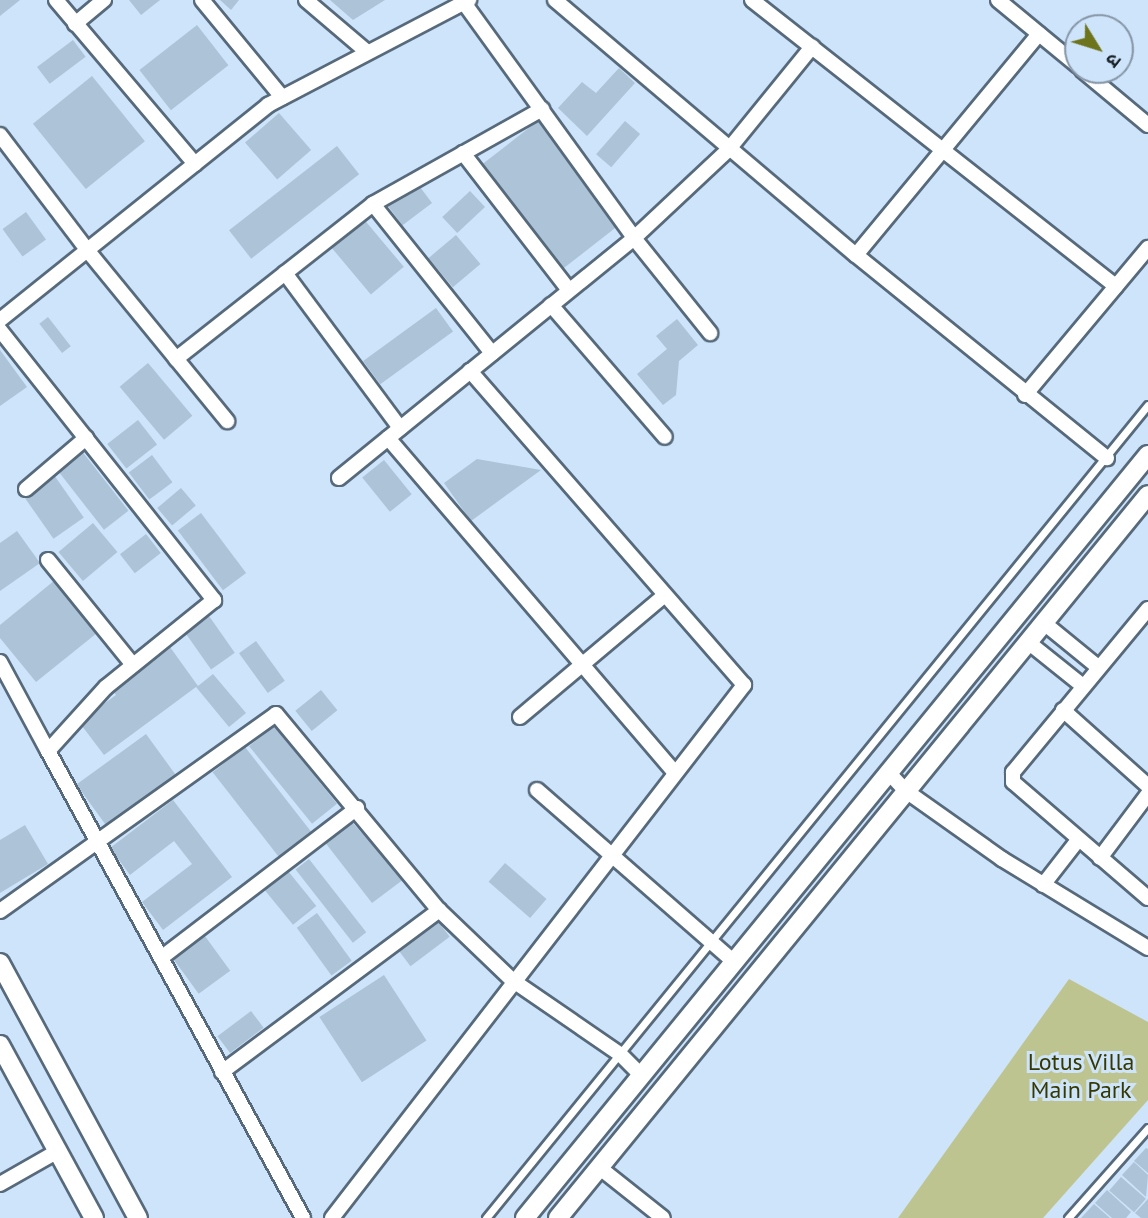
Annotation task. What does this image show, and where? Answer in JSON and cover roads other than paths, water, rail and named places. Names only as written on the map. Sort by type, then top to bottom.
[{"type":"street","points":[[55,0],[195,164]]},
{"type":"street","points":[[75,24],[104,0]]},
{"type":"street","points":[[202,0],[282,97]]},
{"type":"street","points":[[306,0],[366,51]]},
{"type":"street","points":[[555,0],[856,255],[1025,395],[1107,458]]},
{"type":"street","points":[[752,0],[1116,286]]},
{"type":"street","points":[[998,0],[1064,55]]},
{"type":"street","points":[[0,320],[282,97],[465,1],[634,238],[710,333]]},
{"type":"street","points":[[856,255],[1039,34]]},
{"type":"street","points":[[339,478],[634,238],[729,149],[812,47]]},
{"type":"street","points":[[1099,84],[1148,125]]},
{"type":"street","points":[[176,359],[373,204],[541,109]]},
{"type":"street","points":[[3,146],[227,421]]},
{"type":"street","points":[[463,153],[569,290]]},
{"type":"street","points":[[373,204],[492,353]]},
{"type":"street","points":[[1025,395],[1148,248]]},
{"type":"street","points":[[285,273],[400,428]]},
{"type":"street","points":[[551,305],[665,438]]},
{"type":"street","points":[[0,330],[214,600],[106,687],[48,751]]},
{"type":"street","points":[[332,1218],[512,980],[744,685],[470,371]]},
{"type":"street","points":[[26,489],[86,438]]},
{"type":"street","points":[[388,438],[674,773]]},
{"type":"street","points":[[525,1218],[1148,454]]},
{"type":"street","points":[[558,1218],[1148,495]]},
{"type":"street","points":[[48,560],[133,665]]},
{"type":"street","points":[[520,717],[665,594]]},
{"type":"street","points":[[1148,608],[1013,772],[1013,782],[1148,898]]},
{"type":"street","points":[[1044,623],[1098,667]]},
{"type":"street","points":[[1028,642],[1083,686]]},
{"type":"street","points":[[0,662],[303,1218]]},
{"type":"street","points":[[1063,710],[1148,786]]},
{"type":"street","points":[[0,911],[276,714],[357,808],[439,910],[512,980],[621,1055],[642,1076]]},
{"type":"street","points":[[889,774],[906,791],[1043,885],[1148,948]]},
{"type":"street","points":[[537,790],[609,856],[735,963]]},
{"type":"street","points":[[1100,858],[1148,794]]},
{"type":"street","points":[[161,958],[357,808]]},
{"type":"street","points":[[1043,885],[1078,840]]},
{"type":"street","points":[[222,1072],[439,910]]},
{"type":"street","points":[[0,963],[138,1218]]},
{"type":"street","points":[[0,1045],[94,1218]]},
{"type":"street","points":[[0,1184],[58,1151]]},
{"type":"street","points":[[600,1168],[663,1218]]},
{"type":"lane","points":[[486,1218],[713,944],[1148,405]]},
{"type":"lane","points":[[1068,1218],[1148,1128]]},
{"type":"park label","name":"Lotus Villa Main Park","points":[[1081,1076]]}]
